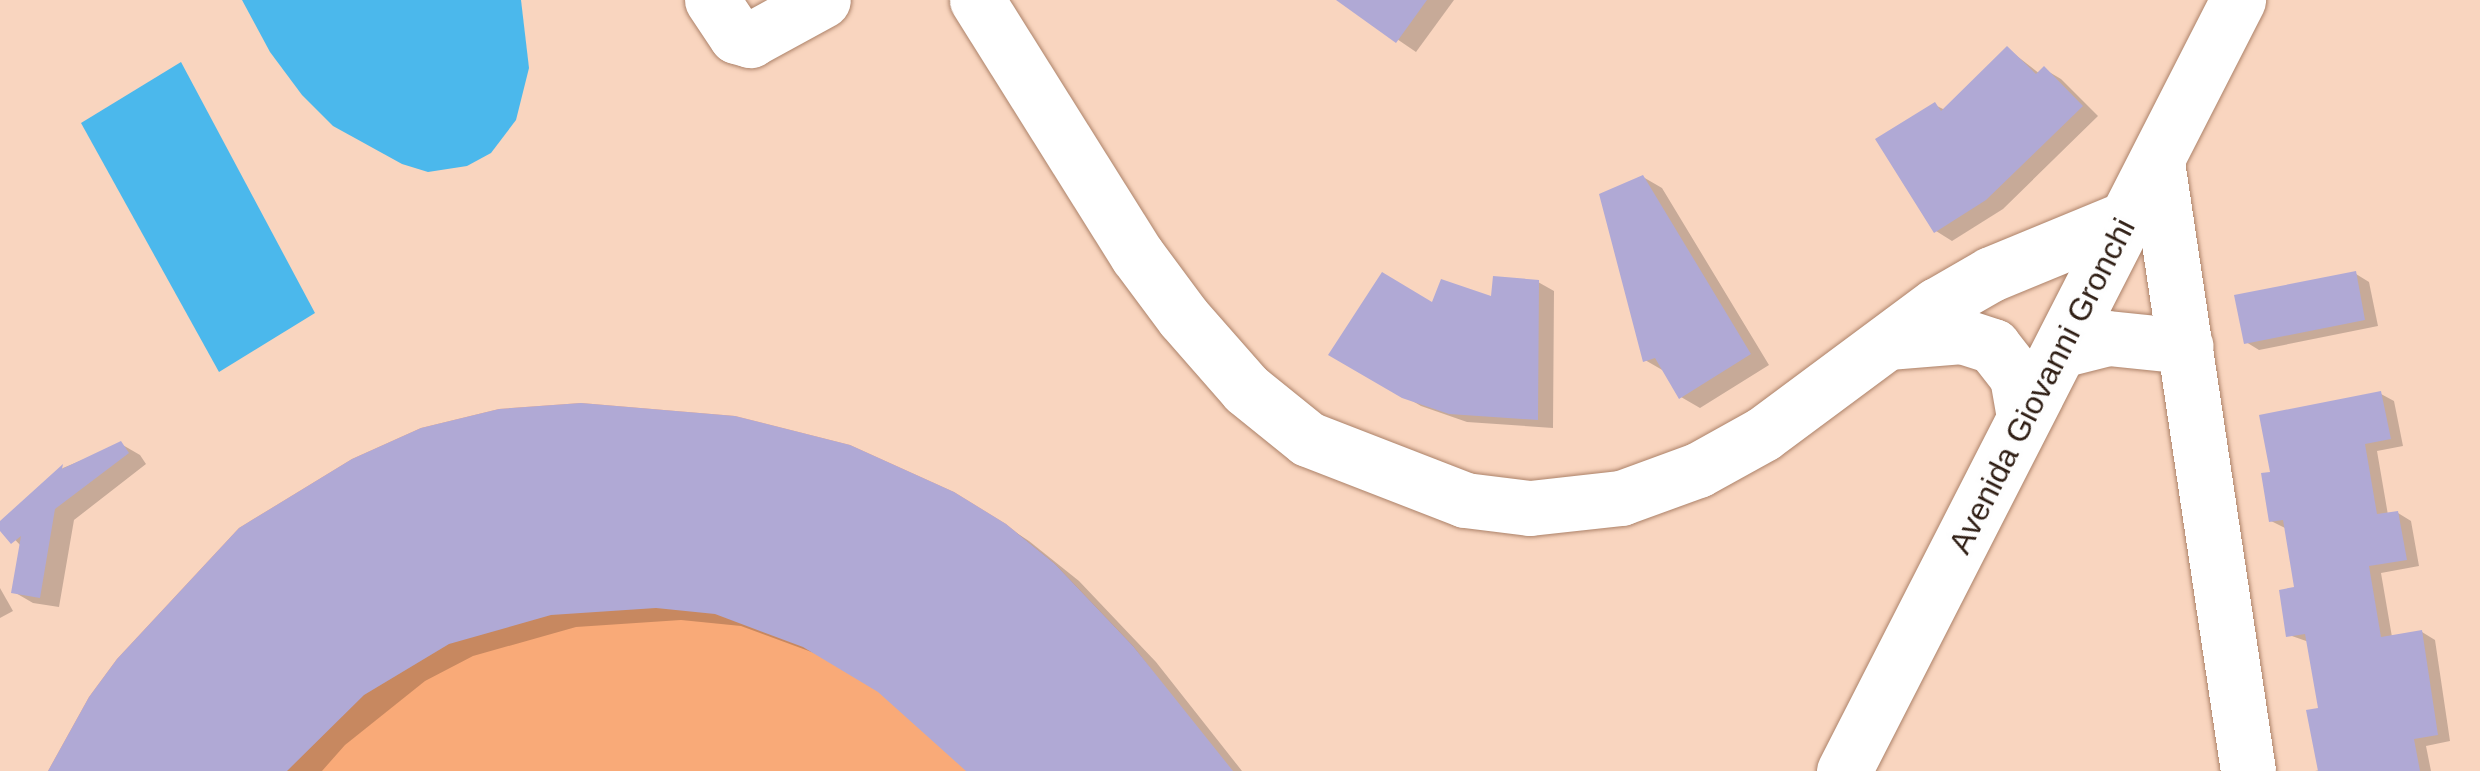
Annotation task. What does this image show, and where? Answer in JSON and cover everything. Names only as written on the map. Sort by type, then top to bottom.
[{"type":"street","points":[[712,0],[736,36],[750,40],[823,0]]},
{"type":"street","points":[[977,0],[1137,254],[1182,318],[1246,389],[1308,438],[1466,500],[1530,508],[1621,498],[1698,470],[1763,434],[1938,305],[1991,274],[2129,217]]},
{"type":"street","name":"Avenida Giovanni Gronchi","points":[[1844,771],[2238,0]]},
{"type":"street","points":[[2157,162],[2248,771]]},
{"type":"street","points":[[1888,342],[1962,336],[1993,346],[2017,378],[2024,416]]},
{"type":"street","points":[[2060,350],[2108,338],[2186,346]]},
{"type":"shaded area","points":[[581,403],[735,416],[850,445],[954,492],[1006,524],[1055,564],[1133,646],[1230,771],[48,771],[89,697],[117,659],[239,528],[352,459],[421,428],[499,409]]},
{"type":"water","points":[[242,0],[521,0],[529,68],[516,120],[491,153],[467,166],[428,172],[402,164],[333,126],[302,95],[270,52]]},
{"type":"water","points":[[181,62],[315,313],[219,372],[81,123]]},
{"type":"building","points":[[1336,0],[1427,0],[1396,43]]},
{"type":"building","points":[[2007,46],[2036,74],[2044,66],[2083,106],[1986,200],[1934,233],[1875,139],[1935,102],[1941,111]]},
{"type":"building","points":[[1643,175],[1751,354],[1679,399],[1655,358],[1643,362],[1599,194]]},
{"type":"building","points":[[2356,271],[2365,320],[2244,344],[2234,295]]},
{"type":"building","points":[[1382,272],[1432,302],[1441,279],[1491,296],[1493,276],[1539,280],[1538,420],[1449,414],[1402,398],[1328,355]]},
{"type":"building","points":[[2381,391],[2391,439],[2365,444],[2377,514],[2398,511],[2407,560],[2369,566],[2381,637],[2422,630],[2438,735],[2414,739],[2420,771],[2318,771],[2306,710],[2318,708],[2305,634],[2286,637],[2279,590],[2294,587],[2283,520],[2269,522],[2261,473],[2270,472],[2259,415]]},
{"type":"building","points":[[581,403],[735,416],[850,445],[954,492],[1006,524],[1055,564],[1133,646],[1233,771],[966,771],[878,692],[803,647],[715,614],[656,608],[551,615],[449,644],[364,695],[287,771],[48,771],[89,697],[117,659],[239,528],[352,459],[421,428],[499,409]]},
{"type":"building","points":[[121,441],[129,453],[55,509],[40,598],[11,593],[21,536],[11,544],[0,531],[0,521],[63,464],[62,469]]}]
